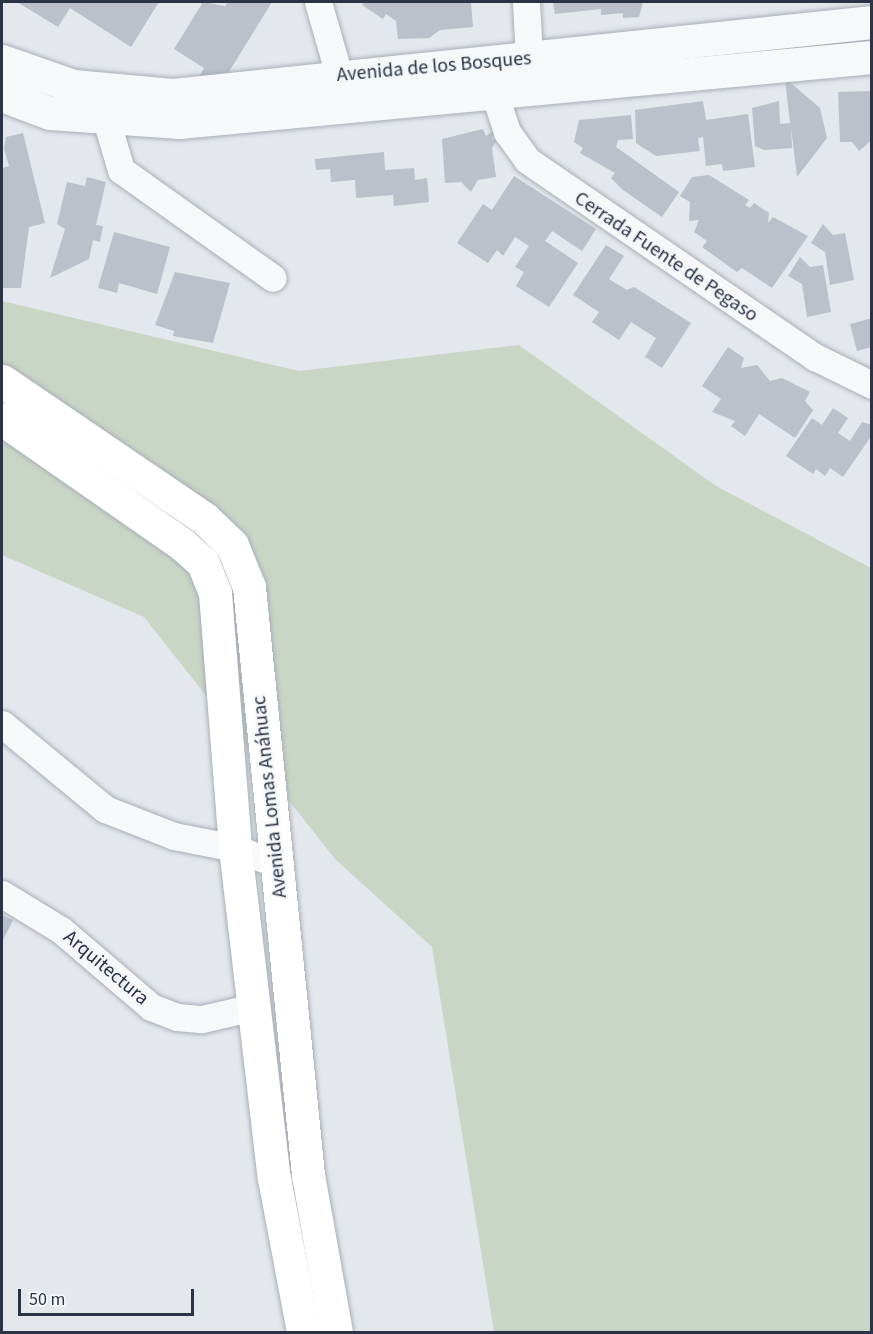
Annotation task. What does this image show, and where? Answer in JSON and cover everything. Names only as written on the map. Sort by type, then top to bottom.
[{"type":"main road","points":[[2,357],[194,491],[219,518],[232,545]]},
{"type":"main road","name":"Avenida Lomas Anáhuac","points":[[2,381],[205,519],[232,545],[249,587],[308,1175],[336,1332]]},
{"type":"main road","name":"Avenida Lomas Anáhuac","points":[[2,419],[203,563],[215,593],[235,848],[285,1254],[303,1332]]},
{"type":"street","points":[[318,2],[339,75]]},
{"type":"street","points":[[526,2],[529,58]]},
{"type":"street","name":"Avenida de los Bosques","points":[[2,61],[73,86],[141,95],[199,93],[339,75],[529,58],[872,22]]},
{"type":"street","name":"Avenida de los Bosques","points":[[2,95],[50,113],[106,119],[180,122],[495,95],[872,57]]},
{"type":"street","name":"Cerrada Fuente de Pegaso","points":[[495,95],[507,132],[527,160],[815,357],[872,385]]},
{"type":"street","points":[[106,119],[121,170],[273,278]]},
{"type":"street","points":[[2,724],[105,809],[174,836],[235,848],[277,864]]},
{"type":"street","name":"Arquitectura","points":[[2,894],[61,930],[151,1007],[177,1017],[202,1019],[254,1007]]},
{"type":"green space","points":[[2,301],[299,371],[519,345],[716,486],[871,568],[871,1332],[494,1332],[432,947],[335,859],[144,617],[2,555]]},
{"type":"building","points":[[17,2],[159,2],[131,47],[70,8],[58,27]]},
{"type":"building","points":[[203,2],[225,6],[228,2],[272,2],[227,75],[199,77],[204,68],[174,49]]},
{"type":"building","points":[[364,2],[471,2],[473,27],[440,30],[429,38],[398,39],[396,21],[386,14],[383,19],[362,5]]},
{"type":"building","points":[[553,2],[643,2],[639,17],[623,18],[623,13],[601,15],[601,9],[555,14]]},
{"type":"building","points":[[785,78],[820,108],[827,138],[797,177],[791,127],[792,148],[764,150],[755,146],[752,108],[779,101],[780,124],[790,123]]},
{"type":"building","points":[[872,91],[872,140],[859,151],[852,142],[840,142],[838,92]]},
{"type":"building","points":[[703,101],[706,120],[748,114],[755,167],[723,171],[722,164],[706,166],[703,137],[698,138],[700,151],[656,156],[636,143],[635,110]]},
{"type":"building","points":[[631,115],[633,139],[618,140],[616,147],[679,192],[662,217],[623,190],[611,178],[615,173],[580,153],[583,148],[574,142],[579,120]]},
{"type":"building","points":[[483,129],[486,136],[494,130],[492,140],[498,138],[492,148],[496,177],[478,180],[471,192],[461,182],[445,183],[442,139]]},
{"type":"building","points":[[23,133],[45,223],[29,227],[21,288],[3,288],[2,293],[2,168],[9,166],[4,149],[6,137]]},
{"type":"building","points":[[384,152],[385,170],[414,168],[415,180],[427,178],[429,202],[394,206],[393,195],[356,198],[355,180],[331,182],[330,169],[316,170],[315,159]]},
{"type":"building","points":[[709,175],[749,200],[745,205],[750,208],[754,203],[769,213],[768,223],[773,217],[808,236],[772,288],[742,268],[737,272],[702,247],[707,241],[694,232],[699,220],[689,221],[690,202],[680,196],[692,177]]},
{"type":"building","points":[[514,176],[596,229],[582,251],[552,231],[545,241],[578,263],[549,307],[516,286],[524,272],[515,267],[529,246],[515,237],[503,256],[497,250],[488,263],[457,243],[483,204],[492,210]]},
{"type":"building","points":[[87,177],[106,182],[96,225],[103,226],[100,242],[93,240],[89,259],[50,278],[65,229],[57,224],[67,182],[85,186]]},
{"type":"building","points":[[823,224],[833,235],[845,233],[854,280],[830,285],[825,252],[811,243]]},
{"type":"building","points":[[114,232],[170,247],[157,294],[119,283],[117,293],[98,288]]},
{"type":"building","points":[[606,245],[624,256],[609,279],[627,290],[634,287],[691,323],[662,368],[645,357],[656,338],[631,322],[619,340],[592,322],[599,312],[573,295]]},
{"type":"building","points":[[800,257],[810,267],[823,265],[831,312],[807,317],[802,284],[788,276]]},
{"type":"building","points":[[175,272],[230,283],[213,343],[173,336],[174,331],[155,325]]},
{"type":"building","points":[[872,318],[872,347],[857,351],[850,324]]},
{"type":"building","points":[[728,347],[744,358],[741,368],[757,365],[770,381],[782,378],[810,392],[805,401],[813,410],[795,438],[759,414],[745,436],[731,426],[735,421],[712,412],[721,399],[702,386]]},
{"type":"building","points":[[833,408],[848,418],[838,433],[850,441],[862,422],[872,425],[872,435],[843,477],[830,468],[825,476],[816,469],[813,474],[786,456],[812,418],[822,425]]},
{"type":"building","points":[[2,915],[13,920],[2,942]]}]
